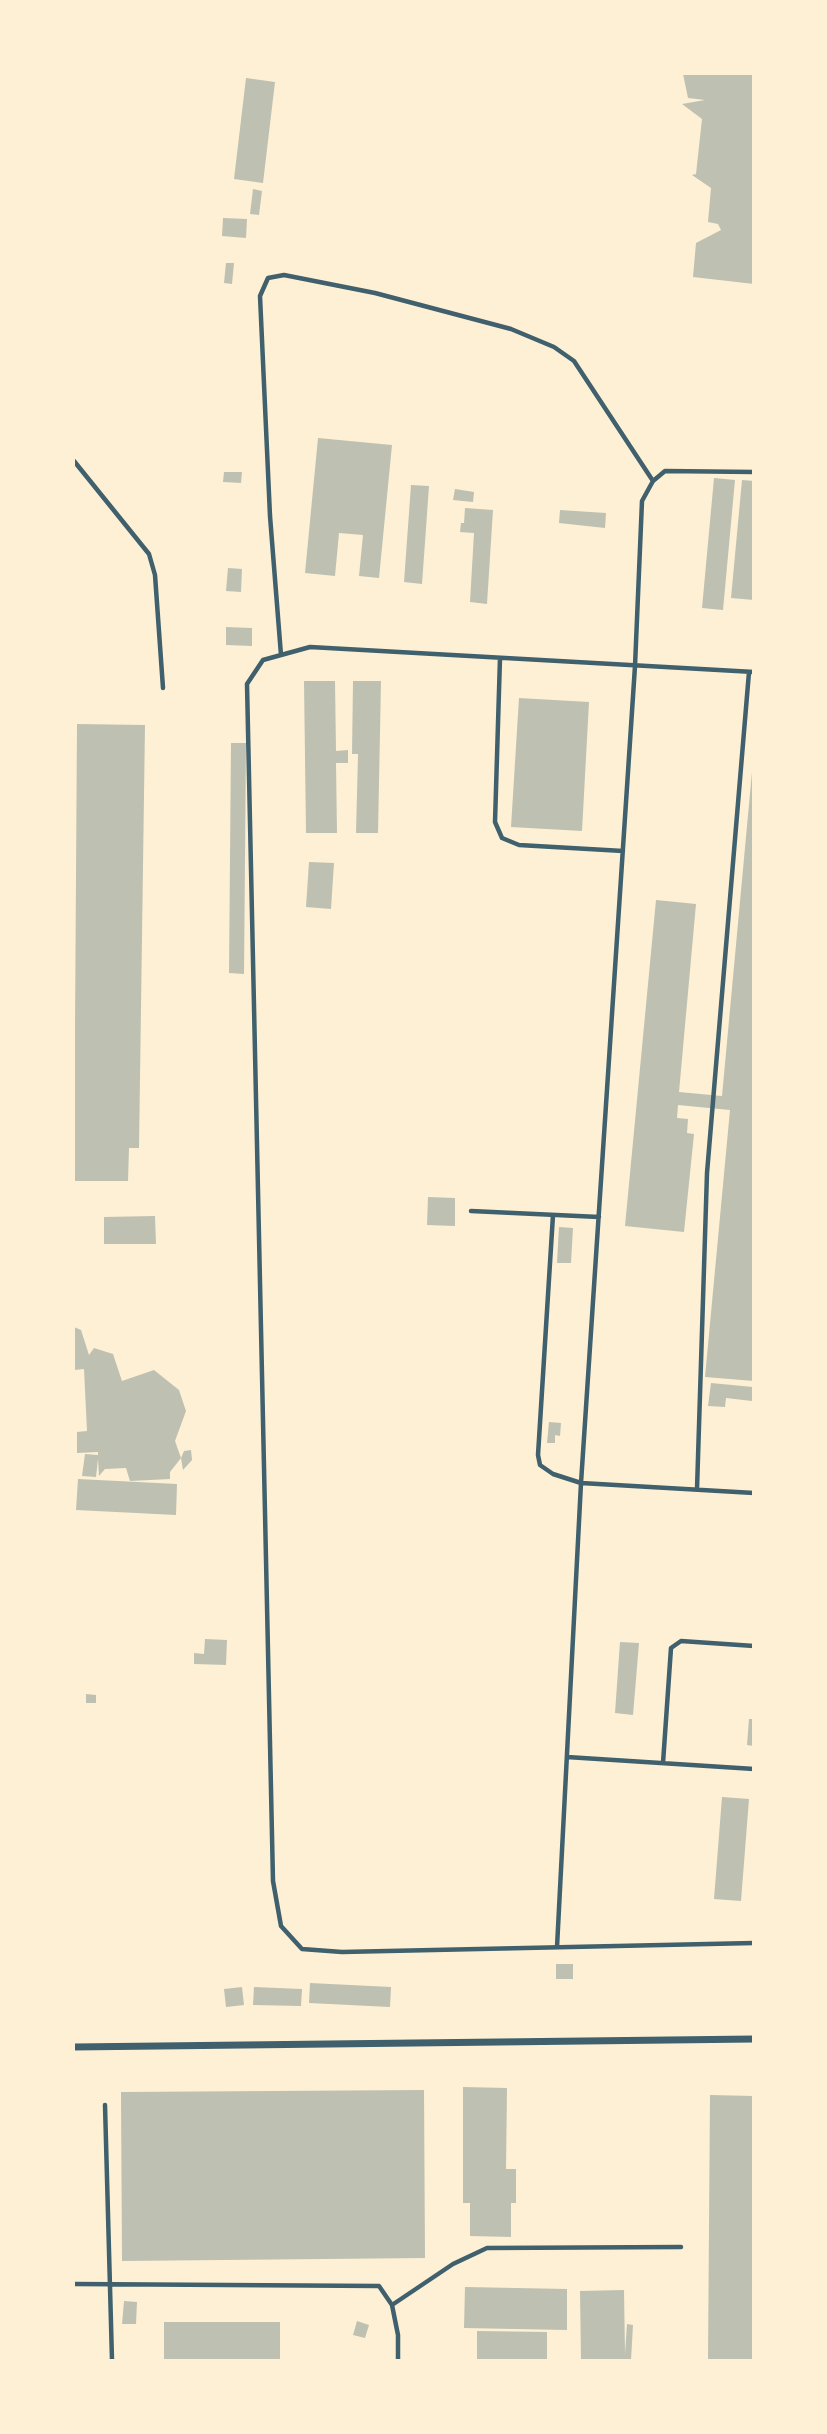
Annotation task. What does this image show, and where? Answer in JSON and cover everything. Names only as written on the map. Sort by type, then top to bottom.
[{"type":"street","points":[[74,2046],[754,2039]]},
{"type":"lane","points":[[281,655],[270,516],[260,296],[268,278],[284,275],[375,293],[511,329],[554,346],[574,361],[653,481]]},
{"type":"lane","points":[[74,461],[149,554],[155,575],[163,688]]},
{"type":"lane","points":[[557,1947],[581,1483],[635,666],[642,500],[653,481],[665,471],[754,472]]},
{"type":"lane","points":[[697,1489],[707,1173],[751,672],[310,647],[263,660],[247,684],[273,1881],[281,1926],[302,1949],[342,1952],[754,1943]]},
{"type":"lane","points":[[500,658],[495,822],[502,838],[519,845],[623,851]]},
{"type":"lane","points":[[471,1211],[598,1217]]},
{"type":"lane","points":[[553,1215],[538,1455],[540,1465],[553,1474],[581,1483],[754,1493]]},
{"type":"lane","points":[[663,1763],[671,1648],[681,1642],[754,1646]]},
{"type":"lane","points":[[567,1758],[754,1769]]},
{"type":"lane","points":[[106,2105],[112,2361]]},
{"type":"lane","points":[[391,2305],[453,2264],[486,2248],[681,2247]]},
{"type":"lane","points":[[74,2284],[379,2286],[391,2305],[398,2334],[398,2361]]},
{"type":"building","points":[[683,74],[754,74],[754,284],[693,277],[696,243],[721,230],[718,224],[708,222],[711,188],[692,175],[696,174],[702,119],[682,104],[705,100],[688,98]]},
{"type":"building","points":[[246,78],[275,82],[263,183],[234,179]]},
{"type":"building","points":[[253,189],[262,191],[259,215],[250,214]]},
{"type":"building","points":[[223,218],[247,219],[246,238],[222,236]]},
{"type":"building","points":[[226,263],[234,263],[232,284],[224,283]]},
{"type":"building","points":[[318,438],[392,445],[379,578],[359,576],[363,535],[339,533],[335,576],[305,573]]},
{"type":"building","points":[[224,472],[242,472],[241,483],[223,482]]},
{"type":"building","points":[[714,478],[735,480],[723,610],[702,608]]},
{"type":"building","points":[[742,480],[754,481],[754,600],[731,598]]},
{"type":"building","points":[[411,485],[429,486],[422,584],[404,582]]},
{"type":"building","points":[[455,489],[474,492],[473,502],[453,500]]},
{"type":"building","points":[[465,508],[493,510],[487,604],[470,602],[474,533],[460,532]]},
{"type":"building","points":[[560,510],[606,513],[605,528],[559,523]]},
{"type":"building","points":[[228,568],[242,569],[241,592],[226,591]]},
{"type":"building","points":[[226,627],[252,628],[252,646],[226,645]]},
{"type":"building","points":[[304,681],[335,681],[336,751],[348,750],[348,763],[336,763],[337,833],[306,833]]},
{"type":"building","points":[[353,681],[381,681],[378,833],[356,833],[358,754],[352,754]]},
{"type":"building","points":[[519,698],[589,702],[582,831],[511,827]]},
{"type":"building","points":[[77,724],[145,725],[139,1148],[129,1148],[128,1181],[74,1181]]},
{"type":"building","points":[[231,743],[246,743],[244,974],[229,973]]},
{"type":"building","points":[[752,772],[754,1381],[705,1377],[730,1110],[678,1105],[677,1118],[688,1119],[687,1133],[694,1134],[684,1232],[625,1226],[656,900],[696,904],[679,1092],[722,1096]]},
{"type":"building","points":[[309,862],[334,863],[331,909],[306,907]]},
{"type":"building","points":[[428,1197],[455,1198],[455,1226],[427,1225]]},
{"type":"building","points":[[155,1216],[156,1244],[104,1244],[104,1217]]},
{"type":"building","points":[[559,1227],[573,1228],[571,1263],[557,1263]]},
{"type":"building","points":[[74,1327],[81,1330],[89,1355],[94,1348],[113,1354],[122,1381],[154,1370],[179,1390],[186,1411],[175,1441],[181,1458],[170,1472],[170,1479],[130,1481],[126,1468],[105,1469],[99,1476],[98,1459],[96,1477],[82,1476],[85,1454],[98,1455],[98,1452],[77,1453],[77,1432],[87,1431],[84,1369],[74,1370]]},
{"type":"building","points":[[711,1383],[753,1387],[752,1401],[726,1398],[725,1407],[708,1406]]},
{"type":"building","points":[[549,1422],[561,1423],[560,1436],[555,1435],[555,1443],[547,1443]]},
{"type":"building","points":[[191,1450],[192,1460],[183,1470],[181,1458],[184,1451]]},
{"type":"building","points":[[78,1479],[177,1484],[176,1515],[76,1510]]},
{"type":"building","points":[[205,1639],[227,1640],[226,1665],[194,1664],[194,1653],[204,1654]]},
{"type":"building","points":[[620,1642],[639,1643],[633,1715],[615,1713]]},
{"type":"building","points":[[86,1694],[96,1695],[96,1703],[86,1703]]},
{"type":"building","points":[[749,1719],[754,1719],[754,1746],[747,1745]]},
{"type":"building","points":[[722,1797],[749,1799],[741,1901],[714,1899]]},
{"type":"building","points":[[556,1964],[573,1964],[573,1979],[556,1979]]},
{"type":"building","points":[[310,1983],[391,1987],[390,2007],[309,2003]]},
{"type":"building","points":[[242,1987],[244,2005],[226,2007],[224,1989]]},
{"type":"building","points":[[254,1987],[302,1989],[301,2006],[253,2005]]},
{"type":"building","points":[[463,2087],[507,2088],[506,2169],[516,2169],[516,2203],[511,2203],[511,2237],[470,2236],[470,2203],[463,2203]]},
{"type":"building","points":[[424,2090],[425,2258],[122,2261],[121,2092]]},
{"type":"building","points":[[710,2095],[754,2096],[754,2360],[708,2360]]},
{"type":"building","points":[[465,2287],[567,2289],[567,2330],[464,2328]]},
{"type":"building","points":[[624,2290],[625,2354],[627,2324],[633,2325],[631,2360],[581,2360],[580,2291]]},
{"type":"building","points":[[124,2301],[137,2302],[136,2324],[122,2324]]},
{"type":"building","points":[[357,2321],[369,2325],[365,2338],[353,2335]]},
{"type":"building","points":[[164,2322],[280,2322],[280,2360],[164,2360]]},
{"type":"building","points":[[477,2331],[547,2332],[547,2360],[477,2360]]}]
